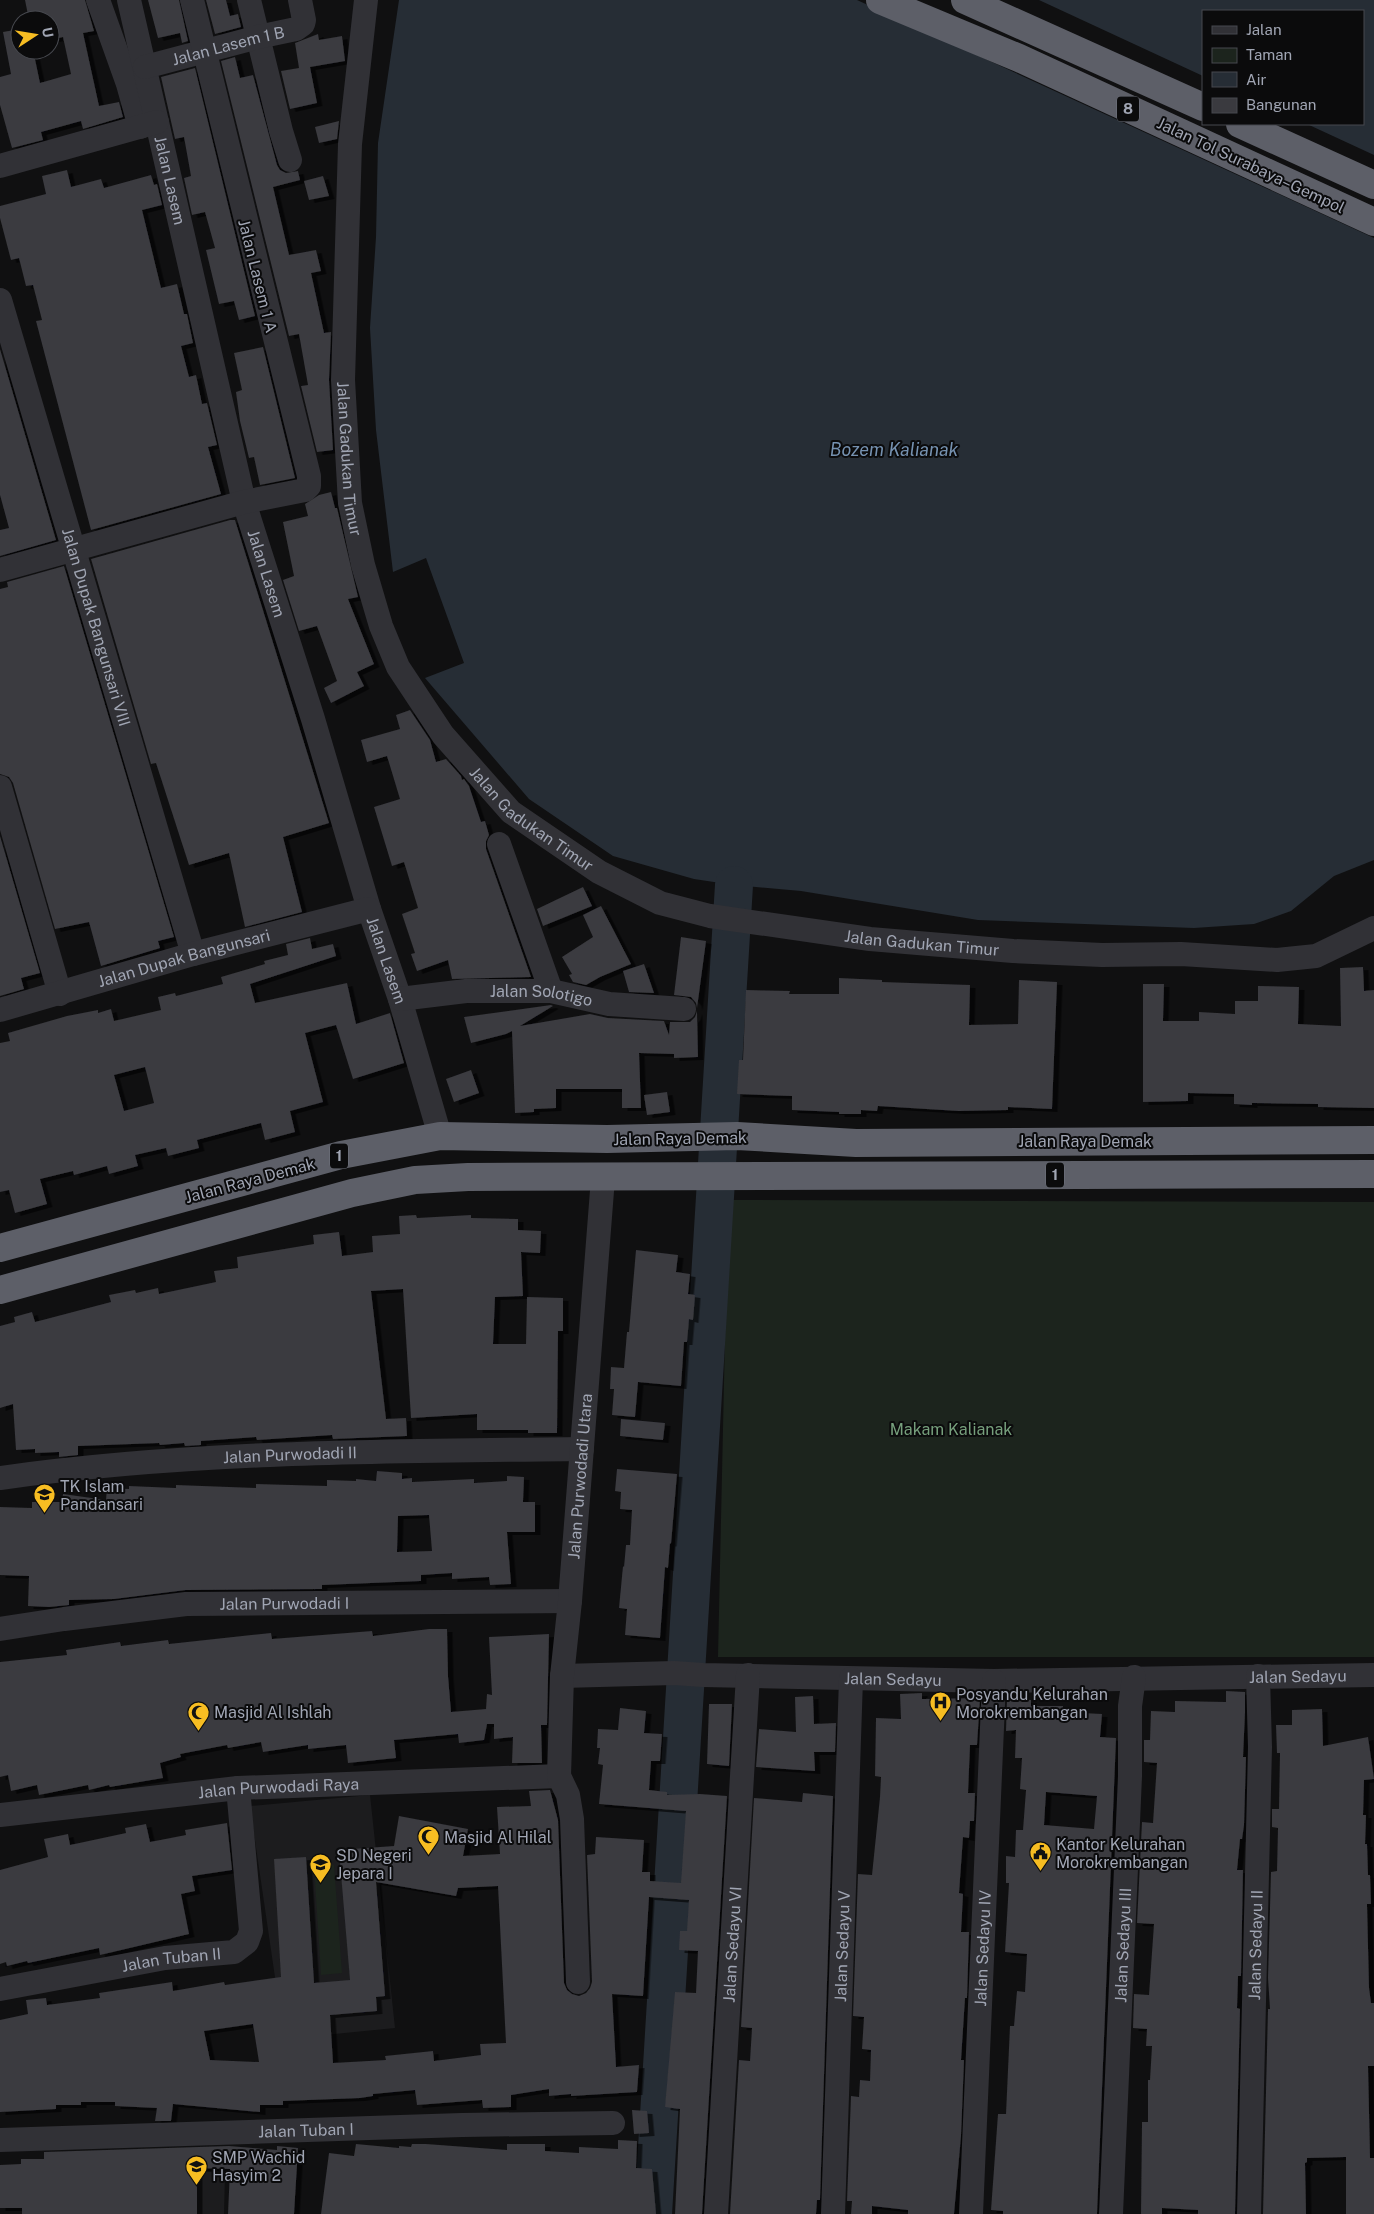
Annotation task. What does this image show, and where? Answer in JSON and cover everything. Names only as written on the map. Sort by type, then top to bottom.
[{"type":"highway","name":"Jalan Tol Surabaya–Gempol","points":[[880,0],[1018,58],[1374,222]]},
{"type":"highway","name":"Jalan Tol Surabaya–Gempol","points":[[965,0],[1202,107]]},
{"type":"highway","name":"Jalan Tol Surabaya–Gempol","points":[[1242,125],[1374,185]]},
{"type":"highway","name":"Jalan Raya Demak","points":[[0,1248],[341,1155],[440,1136],[607,1139],[737,1136],[878,1142],[1374,1140]]},
{"type":"highway","points":[[877,1176],[885,1160],[878,1142]]},
{"type":"highway","points":[[907,1142],[901,1150],[900,1159],[902,1168],[907,1176]]},
{"type":"highway","name":"Jalan Raya Demak","points":[[0,1290],[352,1193],[415,1180],[468,1177],[1374,1174]]},
{"type":"street","points":[[0,166],[148,124],[128,84],[98,0]]},
{"type":"street","name":"Jalan Lasem","points":[[129,0],[144,67],[148,124],[244,502],[313,720],[369,909],[400,999],[440,1136]]},
{"type":"street","name":"Jalan Lasem 1 A","points":[[192,0],[308,476],[309,486],[305,490],[244,502]]},
{"type":"street","points":[[249,0],[280,131],[290,160]]},
{"type":"street","name":"Jalan Gadukan Timur","points":[[366,0],[350,144],[343,380],[350,503],[362,565],[381,626],[398,667],[442,735],[511,812],[599,872],[660,903],[710,916],[870,939],[1013,951],[1102,955],[1182,954],[1278,960],[1316,956],[1374,928]]},
{"type":"street","name":"Jalan Lasem 1 B","points":[[144,67],[296,29],[303,24],[302,7]]},
{"type":"street","name":"Jalan Dupak Bangunsari VIII","points":[[0,300],[193,954]]},
{"type":"street","points":[[0,570],[244,502]]},
{"type":"street","points":[[0,787],[60,994]]},
{"type":"street","points":[[499,844],[551,991]]},
{"type":"street","name":"Jalan Dupak Bangunsari","points":[[0,1010],[193,954],[369,909]]},
{"type":"street","name":"Jalan Solotigo","points":[[400,999],[466,991],[551,991],[609,1004],[684,1009]]},
{"type":"street","name":"Jalan Purwodadi Utara","points":[[559,1776],[562,1676],[570,1601],[603,1178]]},
{"type":"street","name":"Jalan Purwodadi II","points":[[0,1478],[56,1470],[175,1461],[381,1451],[582,1449]]},
{"type":"street","name":"Jalan Purwodadi I","points":[[0,1629],[186,1604],[570,1601]]},
{"type":"street","name":"Jalan Sedayu","points":[[562,1676],[674,1673],[852,1679],[994,1681],[1134,1677],[1374,1675]]},
{"type":"street","name":"Jalan Sedayu VI","points":[[716,2214],[748,1675]]},
{"type":"street","name":"Jalan Sedayu II","points":[[1249,2214],[1260,1757],[1258,1676]]},
{"type":"street","name":"Jalan Sedayu III","points":[[1111,2214],[1130,1776],[1130,1706],[1134,1677]]},
{"type":"street","name":"Jalan Sedayu V","points":[[833,2214],[852,1679]]},
{"type":"street","name":"Jalan Sedayu IV","points":[[971,2214],[994,1681]]},
{"type":"street","points":[[559,1776],[568,1795],[572,1819],[578,1982]]},
{"type":"street","name":"Jalan Purwodadi Raya","points":[[0,1815],[238,1788],[559,1776]]},
{"type":"street","name":"Jalan Tuban II","points":[[0,1989],[165,1958],[234,1952],[247,1942],[251,1931],[238,1788]]},
{"type":"street","name":"Jalan Tuban I","points":[[0,2140],[614,2123]]},
{"type":"shaded area","name":"SD Negeri Jepara I","points":[[370,1795],[395,2028],[284,2039],[250,1806]]},
{"type":"shaded area","name":"SMP Wachid Hasyim 2","points":[[169,2169],[225,2173],[224,2214],[143,2214]]},
{"type":"green space","name":"Makam Kalianak","points":[[728,1200],[1374,1202],[1374,1657],[718,1657]]},
{"type":"green space","points":[[334,1865],[342,1973],[321,1975],[314,1866]]},
{"type":"water","name":"Bozem Kalianak","points":[[399,0],[1374,0],[1374,860],[1334,876],[1291,911],[1254,924],[1194,928],[978,920],[801,891],[734,885],[694,879],[613,856],[529,799],[425,678],[464,663],[426,558],[393,572],[376,430],[370,328],[376,237],[378,143]]},
{"type":"pier","points":[[857,0],[1039,0],[1202,76],[1202,125],[1309,125],[1374,155],[1374,238]]},
{"type":"building","points":[[25,0],[85,0],[94,31],[83,33],[99,106],[119,102],[123,117],[83,129],[81,121],[41,132],[43,140],[12,148],[0,105],[0,77],[11,74],[3,32],[10,31],[10,60],[35,60],[40,83],[71,74],[63,37],[60,38],[60,10],[27,10]]},
{"type":"building","points":[[148,0],[179,0],[188,41],[182,43],[180,33],[158,38]]},
{"type":"building","points":[[206,0],[226,0],[230,16],[238,14],[241,27],[215,34]]},
{"type":"building","points":[[318,34],[319,40],[342,36],[345,61],[310,67],[317,103],[290,109],[281,71],[299,68],[295,43]]},
{"type":"building","points":[[235,57],[240,78],[253,75],[277,165],[280,170],[286,173],[298,171],[300,180],[273,187],[289,255],[316,250],[321,271],[311,273],[324,333],[331,332],[329,380],[333,450],[317,452],[301,386],[308,385],[299,334],[289,336],[221,61]]},
{"type":"building","points":[[195,68],[255,316],[239,320],[234,301],[219,304],[206,250],[215,248],[205,212],[192,215],[184,178],[191,176],[184,137],[175,139],[161,77]]},
{"type":"building","points":[[339,121],[337,139],[319,143],[315,127]]},
{"type":"building","points":[[67,170],[71,187],[101,179],[104,188],[151,175],[154,185],[157,184],[162,205],[142,210],[161,288],[177,284],[184,314],[187,314],[193,343],[181,346],[189,377],[196,375],[202,404],[207,403],[217,445],[208,447],[221,494],[91,530],[36,321],[42,320],[33,285],[26,286],[19,258],[11,260],[0,218],[0,206],[46,194],[42,176]]},
{"type":"building","points":[[323,176],[329,196],[309,200],[304,181]]},
{"type":"building","points":[[263,347],[295,478],[260,485],[254,457],[249,458],[240,421],[236,392],[242,390],[234,353]]},
{"type":"building","points":[[0,349],[56,540],[0,556],[0,530],[9,528],[0,495]]},
{"type":"building","points":[[331,492],[335,508],[337,508],[358,597],[348,599],[374,664],[357,672],[364,686],[331,703],[324,688],[337,681],[317,626],[299,631],[283,580],[294,576],[283,522],[308,516],[305,504],[319,495]]},
{"type":"building","points":[[235,520],[329,823],[283,837],[302,912],[245,927],[229,853],[189,865],[156,763],[151,764],[91,559]]},
{"type":"building","points":[[64,566],[174,937],[158,941],[160,948],[101,966],[89,922],[55,929],[13,783],[9,777],[0,774],[0,589],[8,587],[7,582]]},
{"type":"building","points":[[410,710],[430,740],[436,762],[446,759],[461,776],[462,780],[464,779],[469,786],[481,822],[485,821],[489,835],[486,841],[486,849],[531,977],[452,979],[448,960],[417,971],[411,954],[415,953],[402,914],[418,908],[404,862],[392,866],[374,807],[400,799],[387,756],[367,762],[361,740],[400,729],[396,715]]},
{"type":"building","points":[[0,836],[40,973],[21,978],[24,989],[0,996]]},
{"type":"building","points":[[583,887],[592,906],[543,926],[537,909]]},
{"type":"building","points":[[601,906],[631,964],[586,985],[573,982],[569,975],[572,974],[562,957],[593,937],[583,915]]},
{"type":"building","points":[[681,937],[706,941],[697,1008],[696,1003],[691,997],[674,995]]},
{"type":"building","points":[[310,938],[312,949],[333,944],[336,956],[250,984],[255,1003],[347,983],[356,1024],[390,1013],[404,1063],[353,1079],[336,1025],[305,1033],[323,1102],[290,1111],[295,1132],[265,1140],[261,1123],[197,1140],[199,1148],[168,1156],[166,1148],[135,1155],[138,1166],[109,1174],[107,1166],[74,1175],[73,1171],[40,1179],[47,1204],[15,1213],[9,1190],[0,1192],[0,1043],[10,1041],[8,1033],[67,1016],[98,1010],[98,1013],[111,1009],[114,1021],[161,1010],[158,997],[175,993],[176,996],[223,984],[221,977],[265,964],[264,961],[288,955],[286,944]],"holes":[[[145,1067],[154,1103],[124,1111],[114,1075]]]},
{"type":"building","points":[[644,964],[654,993],[629,992],[623,971]]},
{"type":"building","points":[[1363,967],[1364,991],[1374,990],[1374,1108],[1318,1107],[1318,1104],[1234,1104],[1234,1094],[1188,1093],[1188,1101],[1143,1102],[1143,984],[1164,984],[1163,1021],[1199,1021],[1199,1012],[1235,1014],[1235,1001],[1258,1001],[1258,986],[1299,987],[1298,1024],[1341,1026],[1340,968]]},
{"type":"building","points":[[839,978],[882,980],[882,982],[970,985],[969,1025],[1018,1024],[1019,980],[1057,982],[1052,1109],[1008,1107],[1008,1110],[959,1111],[878,1106],[877,1111],[861,1110],[861,1114],[839,1114],[839,1112],[792,1110],[792,1096],[737,1094],[739,1060],[743,1060],[746,990],[790,991],[789,994],[839,994]]},
{"type":"building","points":[[553,1006],[520,1026],[590,1014],[608,1018],[664,1021],[669,1035],[670,1022],[690,1022],[695,1017],[697,1011],[698,1057],[674,1058],[674,1054],[639,1053],[641,1108],[622,1108],[622,1089],[556,1089],[556,1108],[534,1109],[534,1112],[515,1113],[512,1031],[471,1043],[464,1017]]},
{"type":"building","points":[[471,1070],[479,1093],[454,1102],[446,1079]]},
{"type":"building","points":[[667,1092],[670,1112],[647,1115],[644,1095]]},
{"type":"building","points":[[416,1215],[417,1218],[471,1215],[471,1218],[518,1219],[518,1230],[541,1231],[540,1253],[521,1252],[523,1296],[495,1297],[493,1344],[526,1344],[527,1297],[563,1298],[563,1331],[558,1331],[557,1433],[528,1433],[528,1430],[477,1430],[477,1414],[411,1418],[403,1289],[371,1291],[386,1419],[406,1418],[407,1436],[333,1439],[332,1435],[257,1440],[256,1437],[201,1441],[201,1445],[185,1446],[184,1443],[160,1445],[159,1443],[78,1446],[78,1455],[59,1457],[59,1452],[35,1453],[35,1449],[16,1450],[13,1404],[0,1408],[0,1326],[15,1322],[14,1317],[32,1312],[35,1322],[111,1302],[109,1295],[135,1290],[136,1293],[158,1288],[159,1294],[216,1282],[214,1271],[238,1268],[237,1257],[314,1244],[313,1235],[339,1232],[342,1256],[373,1252],[372,1236],[400,1234],[399,1216]]},
{"type":"building","points":[[636,1250],[678,1255],[676,1272],[690,1274],[688,1294],[695,1295],[693,1320],[689,1319],[687,1342],[684,1342],[681,1386],[638,1382],[635,1417],[612,1415],[614,1389],[610,1389],[611,1367],[624,1368]]},
{"type":"building","points":[[621,1419],[665,1423],[663,1440],[620,1436]]},
{"type":"building","points":[[617,1469],[677,1474],[668,1568],[665,1567],[660,1638],[625,1635],[627,1609],[619,1608],[626,1545],[630,1545],[632,1510],[620,1509],[621,1492],[615,1491]]},
{"type":"building","points":[[377,1471],[402,1473],[402,1479],[412,1478],[412,1482],[474,1479],[474,1483],[507,1481],[507,1476],[524,1477],[523,1502],[535,1502],[535,1532],[507,1532],[511,1584],[490,1585],[489,1577],[452,1579],[452,1573],[421,1575],[421,1581],[322,1585],[322,1589],[186,1590],[114,1599],[69,1600],[69,1605],[49,1607],[28,1606],[29,1576],[0,1575],[0,1507],[32,1508],[32,1502],[62,1502],[63,1494],[106,1500],[107,1488],[129,1489],[129,1486],[176,1488],[176,1485],[256,1488],[256,1484],[327,1486],[327,1480],[356,1481],[356,1479],[376,1481]],"holes":[[[429,1515],[432,1551],[397,1552],[398,1516]]]},
{"type":"building","points":[[429,1629],[447,1629],[451,1712],[486,1709],[487,1694],[492,1695],[489,1637],[549,1634],[547,1725],[541,1725],[542,1763],[512,1763],[513,1737],[494,1739],[494,1724],[487,1724],[484,1740],[459,1743],[458,1734],[394,1740],[396,1758],[348,1763],[346,1745],[308,1749],[308,1745],[263,1752],[261,1742],[228,1748],[227,1745],[180,1754],[181,1757],[160,1763],[163,1778],[110,1787],[109,1785],[89,1790],[88,1785],[39,1795],[37,1785],[11,1791],[8,1775],[0,1777],[0,1662],[67,1655],[66,1650],[120,1642],[121,1646],[168,1640],[169,1644],[271,1633],[272,1639],[372,1631],[373,1636]]},
{"type":"building","points":[[1226,1691],[1245,1692],[1243,1757],[1246,1757],[1244,1825],[1242,1839],[1240,1839],[1237,1870],[1243,1870],[1241,1976],[1238,1976],[1237,2008],[1240,2009],[1235,2214],[1198,2214],[1198,2210],[1162,2208],[1162,2214],[1141,2214],[1142,2122],[1148,2122],[1148,2080],[1150,2080],[1152,2046],[1146,2046],[1147,2029],[1133,2028],[1134,1994],[1149,1995],[1154,1924],[1137,1923],[1142,1822],[1153,1823],[1157,1763],[1144,1762],[1144,1740],[1150,1740],[1151,1711],[1175,1712],[1175,1701],[1226,1702]]},
{"type":"building","points":[[922,1693],[922,1699],[980,1698],[977,1745],[970,1745],[968,1793],[975,1793],[974,1821],[970,1821],[969,1838],[963,1837],[959,1893],[963,1894],[961,1932],[969,1932],[967,1998],[965,1998],[961,2060],[964,2060],[961,2136],[954,2214],[908,2214],[908,2210],[872,2206],[872,2214],[851,2214],[852,2201],[847,2201],[851,2096],[859,2097],[860,2080],[870,2081],[871,2050],[862,2049],[864,2017],[853,2016],[858,1874],[872,1875],[880,1797],[881,1777],[875,1776],[876,1718],[901,1719],[900,1694]]},
{"type":"building","points":[[813,1696],[814,1724],[836,1723],[835,1752],[814,1752],[815,1771],[756,1767],[759,1729],[796,1732],[795,1697]]},
{"type":"building","points":[[1007,1699],[1031,1700],[1031,1706],[1063,1706],[1063,1712],[1102,1714],[1100,1737],[1116,1738],[1097,2214],[1003,2214],[1003,2211],[991,2210],[998,2114],[1006,2114],[1010,2026],[1014,2026],[1017,1991],[1025,1992],[1027,1954],[1005,1952],[1009,1883],[1006,1883],[1006,1856],[1015,1857],[1016,1830],[1023,1830],[1026,1790],[1020,1789],[1022,1758],[1015,1758],[1016,1730],[1006,1731]],"holes":[[[1046,1792],[1097,1796],[1094,1829],[1044,1825]]]},
{"type":"building","points":[[709,1704],[732,1704],[729,1766],[707,1764]]},
{"type":"building","points":[[620,1708],[646,1711],[644,1733],[662,1734],[660,1761],[651,1761],[649,1790],[667,1792],[667,1795],[700,1794],[727,1796],[702,2214],[675,2214],[680,2109],[665,2107],[675,1992],[696,1993],[698,1951],[679,1950],[680,1931],[687,1931],[689,1900],[649,1897],[643,1996],[612,1994],[616,2067],[639,2065],[637,2092],[549,2096],[549,2089],[511,2095],[511,2107],[483,2108],[482,2100],[417,2105],[415,2090],[373,2094],[373,2096],[360,2098],[283,2101],[283,2105],[260,2105],[260,2112],[173,2104],[171,2121],[155,2121],[157,2108],[115,2106],[115,2102],[81,2102],[81,2105],[56,2105],[56,2109],[0,2112],[0,2020],[28,2014],[26,2000],[46,1998],[47,2005],[100,1998],[99,1993],[172,1982],[173,1991],[224,1982],[225,1985],[281,1977],[274,1859],[306,1857],[314,1983],[350,1980],[339,1850],[394,1846],[399,1816],[468,1829],[463,1856],[500,1854],[497,1807],[531,1806],[529,1791],[550,1790],[558,1820],[564,1983],[567,1990],[572,1994],[579,1996],[586,1993],[592,1982],[587,1855],[595,1854],[596,1837],[644,1840],[642,1872],[650,1872],[650,1881],[681,1883],[686,1811],[599,1804],[603,1765],[598,1764],[600,1748],[597,1748],[598,1729],[618,1730]],"holes":[[[376,1882],[456,1896],[458,1888],[498,1886],[506,2043],[480,2044],[481,2055],[434,2061],[433,2051],[385,2056],[386,2060],[333,2063],[330,2015],[377,2011],[376,1997],[385,1996]],[[253,2024],[259,2062],[210,2060],[204,2031]]]},
{"type":"building","points":[[1322,1709],[1323,1746],[1368,1737],[1374,1779],[1364,1780],[1363,1815],[1366,1815],[1365,1844],[1367,1844],[1368,1875],[1370,1875],[1371,1904],[1367,1904],[1369,1988],[1371,2003],[1374,2003],[1374,2066],[1368,2066],[1370,2158],[1374,2158],[1374,2214],[1346,2214],[1346,2157],[1307,2158],[1305,2163],[1306,2214],[1263,2214],[1268,2009],[1270,2009],[1268,1978],[1271,1872],[1277,1871],[1278,1828],[1272,1827],[1272,1809],[1279,1809],[1280,1753],[1277,1753],[1276,1725],[1292,1725],[1292,1710]]},
{"type":"building","points":[[803,1793],[833,1796],[820,2200],[817,2200],[816,2214],[730,2214],[739,2060],[750,2061],[752,2028],[741,2027],[754,1798],[802,1802]]},
{"type":"building","points":[[227,1823],[232,1870],[192,1876],[195,1891],[181,1894],[189,1934],[100,1955],[99,1948],[28,1963],[27,1961],[7,1966],[6,1962],[0,1964],[0,1870],[48,1857],[44,1839],[68,1834],[70,1845],[126,1833],[125,1828],[146,1824],[150,1842],[186,1835],[185,1830]]},
{"type":"building","points":[[632,2110],[647,2111],[649,2133],[634,2134]]},
{"type":"building","points":[[618,2140],[637,2141],[636,2168],[652,2169],[656,2214],[321,2214],[329,2153],[354,2156],[356,2144],[399,2148],[399,2146],[411,2147],[412,2144],[426,2144],[507,2150],[507,2144],[545,2144],[545,2151],[579,2153],[579,2147],[618,2149]]},
{"type":"building","points":[[229,2146],[277,2150],[277,2146],[298,2148],[294,2214],[228,2214],[230,2169],[197,2168],[197,2214],[22,2214],[22,2208],[0,2208],[0,2165],[21,2164],[21,2159],[44,2159],[44,2152]]},
{"type":"waterway","points":[[653,2214],[734,885]]},
{"type":"place","name":"TK Islam Pandansari","points":[[44,1514]]},
{"type":"place","name":"Posyandu Kelurahan Morokrembangan","points":[[940,1722]]},
{"type":"place","name":"Masjid Al Ishlah","points":[[198,1731]]},
{"type":"place","name":"Masjid Al Hilal","points":[[428,1856]]},
{"type":"place","name":"Kantor Kelurahan Morokrembangan","points":[[1040,1872]]},
{"type":"place","name":"SD Negeri Jepara I","points":[[320,1883]]},
{"type":"place","name":"SMP Wachid Hasyim 2","points":[[196,2185]]}]
